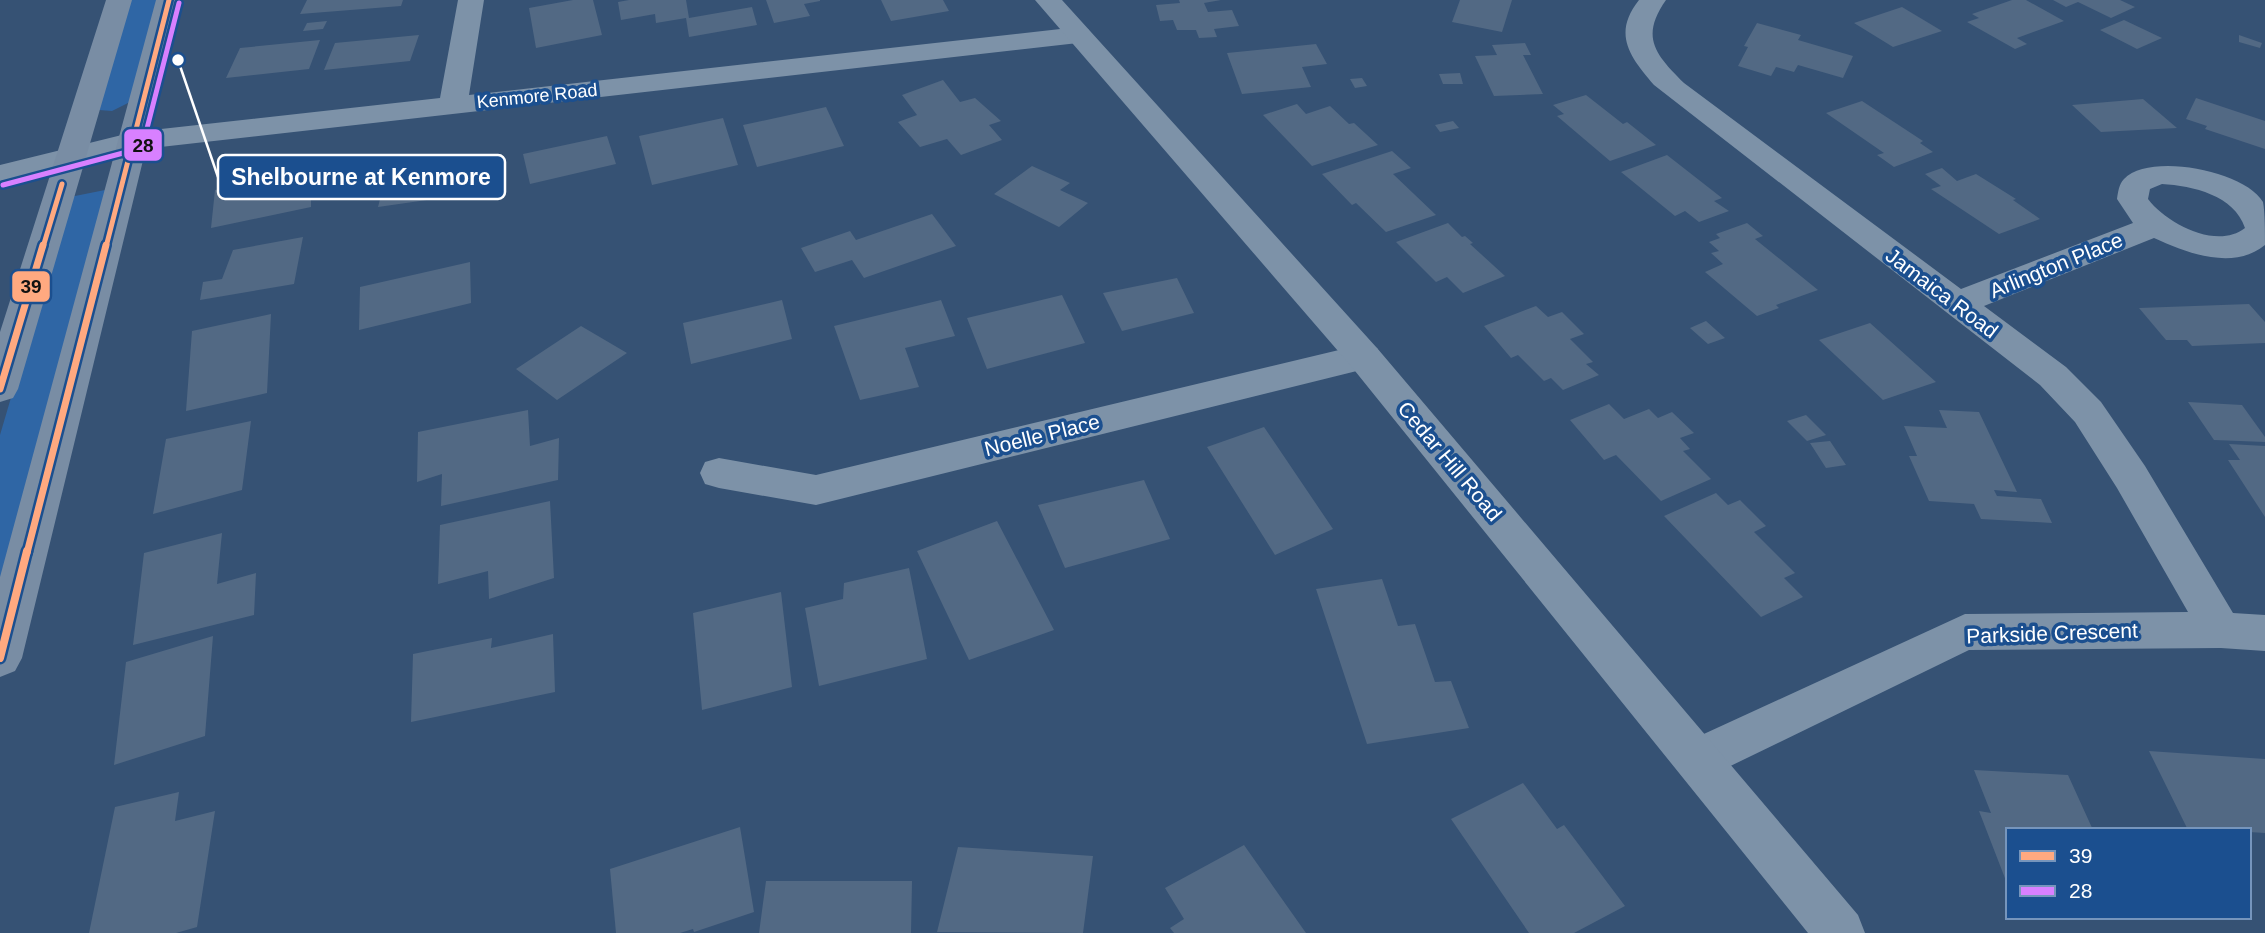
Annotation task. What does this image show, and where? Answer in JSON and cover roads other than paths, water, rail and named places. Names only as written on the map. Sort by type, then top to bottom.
[{"type":"main road","points":[[0,389],[119,0]]},
{"type":"main road","points":[[0,658],[169,0]]},
{"type":"street","points":[[453,105],[471,0]]},
{"type":"street","name":"Cedar Hill Road","points":[[1048,0],[1364,357],[1840,933]]},
{"type":"street","name":"Jamaica Road","points":[[1653,0],[1643,10],[1636,36],[1651,65],[1674,89],[2053,376],[2088,412],[2131,477],[2221,630]]},
{"type":"street","name":"Kenmore Road","points":[[0,175],[134,141],[1078,35]]},
{"type":"street","name":"Arlington Place","points":[[1956,304],[2155,226]]},
{"type":"street","name":"Noelle Place","points":[[719,473],[817,490],[1364,357]]},
{"type":"street","name":"Parkside Crescent","points":[[1698,759],[1965,632],[2221,630],[2265,633]]},
{"type":"place","name":"Shelbourne at Kenmore","points":[[178,60]]}]
